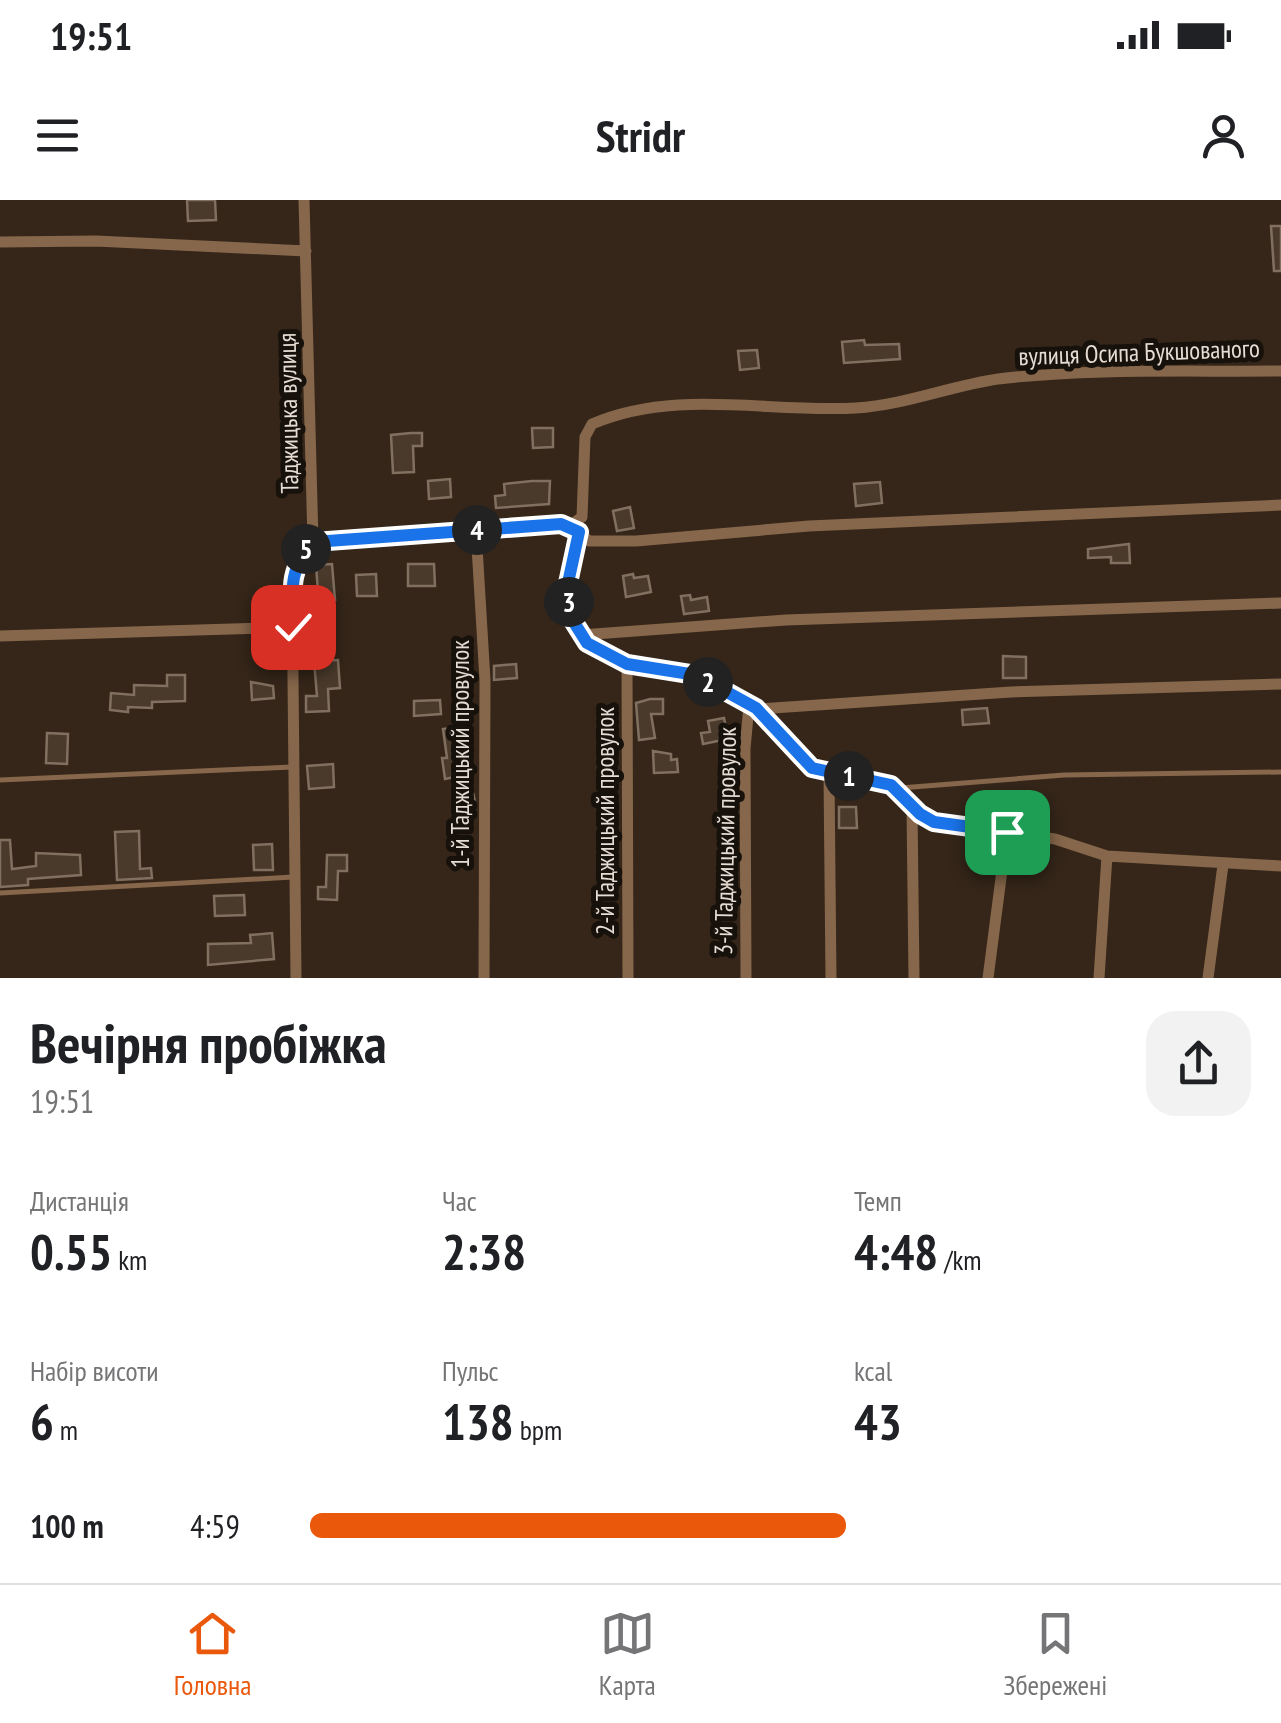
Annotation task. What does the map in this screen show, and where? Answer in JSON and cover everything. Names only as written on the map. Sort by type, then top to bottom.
[{"type":"street","name":"Таджицька вулиця","points":[[296,978],[292,578],[302,553],[314,542],[304,200]]},
{"type":"street","points":[[0,242],[96,240],[306,252]]},
{"type":"street","name":"вулиця Осипа Букшованого","points":[[561,524],[582,517],[585,437],[592,424],[616,414],[689,402],[830,409],[897,405],[993,380],[1044,375],[1281,371]]},
{"type":"street","points":[[314,542],[561,524],[579,532],[588,542],[636,541],[809,526],[1281,506]]},
{"type":"street","name":"1-й Таджицький провулок","points":[[476,530],[485,680],[484,978]]},
{"type":"street","points":[[579,532],[568,583],[570,616],[581,635],[604,654],[627,664],[696,675],[753,707],[800,758],[829,774],[860,777],[896,788],[934,822],[1055,839],[1107,856],[1281,866]]},
{"type":"street","points":[[581,635],[786,620],[1281,603]]},
{"type":"street","points":[[0,636],[293,627]]},
{"type":"street","name":"2-й Таджицький провулок","points":[[627,664],[628,978]]},
{"type":"street","points":[[753,707],[1011,692],[1281,684]]},
{"type":"street","name":"3-й Таджицький провулок","points":[[746,978],[745,750],[753,707]]},
{"type":"street","points":[[829,774],[832,978]]},
{"type":"street","points":[[912,806],[914,978]]},
{"type":"street","points":[[988,978],[1007,832]]},
{"type":"street","points":[[1098,978],[1107,856]]},
{"type":"street","points":[[1208,978],[1222,865]]},
{"type":"lane","points":[[0,780],[294,767]]},
{"type":"lane","points":[[896,788],[1064,775],[1281,772]]},
{"type":"lane","points":[[0,893],[293,877]]},
{"type":"building","points":[[187,200],[215,200],[216,220],[188,221]]},
{"type":"building","points":[[1271,226],[1281,226],[1281,271],[1274,271]]},
{"type":"building","points":[[864,340],[865,345],[899,344],[900,359],[844,363],[842,342]]},
{"type":"building","points":[[757,350],[759,368],[740,370],[738,351]]},
{"type":"building","points":[[532,428],[553,428],[553,447],[533,448]]},
{"type":"building","points":[[422,433],[422,446],[413,446],[414,472],[393,473],[391,435]]},
{"type":"building","points":[[450,479],[451,497],[429,499],[428,481]]},
{"type":"building","points":[[550,481],[549,504],[496,508],[495,496],[505,495],[504,484]]},
{"type":"building","points":[[880,482],[882,503],[856,506],[854,484]]},
{"type":"building","points":[[630,507],[634,528],[617,531],[613,511]]},
{"type":"building","points":[[1129,544],[1130,563],[1111,563],[1111,557],[1088,558],[1088,549]]},
{"type":"building","points":[[332,564],[335,600],[302,606],[302,592],[318,592],[316,565]]},
{"type":"building","points":[[408,564],[434,564],[435,586],[408,586]]},
{"type":"building","points":[[376,574],[377,596],[357,596],[356,575]]},
{"type":"building","points":[[633,574],[634,578],[648,576],[651,592],[626,597],[623,576]]},
{"type":"building","points":[[690,595],[691,600],[707,597],[709,611],[684,614],[681,596]]},
{"type":"building","points":[[1003,656],[1026,657],[1026,678],[1003,678]]},
{"type":"building","points":[[338,660],[340,688],[328,689],[329,711],[306,712],[306,696],[317,696],[314,661]]},
{"type":"building","points":[[516,664],[517,678],[494,680],[494,666]]},
{"type":"building","points":[[167,675],[185,675],[185,701],[152,702],[152,708],[128,707],[128,712],[110,710],[111,693],[134,695],[134,685],[167,686]]},
{"type":"building","points":[[251,682],[273,686],[274,698],[252,700]]},
{"type":"building","points":[[663,699],[663,714],[651,714],[655,738],[639,740],[636,703]]},
{"type":"building","points":[[440,700],[441,714],[414,716],[414,701]]},
{"type":"building","points":[[987,708],[989,723],[963,725],[962,710]]},
{"type":"building","points":[[724,718],[728,739],[703,744],[701,733],[710,732],[708,721]]},
{"type":"building","points":[[459,727],[475,802],[456,803],[454,777],[445,779],[443,729]]},
{"type":"building","points":[[47,733],[68,734],[67,764],[46,763]]},
{"type":"building","points":[[653,751],[677,759],[678,772],[654,773]]},
{"type":"building","points":[[333,764],[334,787],[309,789],[307,766]]},
{"type":"building","points":[[839,807],[856,807],[857,828],[839,828]]},
{"type":"building","points":[[139,831],[140,869],[151,868],[152,878],[117,880],[115,832]]},
{"type":"building","points":[[0,840],[10,840],[12,869],[36,866],[36,853],[80,855],[81,875],[28,879],[28,885],[0,887]]},
{"type":"building","points":[[272,844],[273,870],[254,870],[253,845]]},
{"type":"building","points":[[327,855],[347,855],[347,871],[338,871],[337,900],[318,899],[318,887],[326,887]]},
{"type":"building","points":[[244,895],[245,915],[215,916],[214,896]]},
{"type":"building","points":[[272,933],[274,959],[208,965],[208,944],[251,943],[250,935]]},
{"type":"route","points":[[293,627],[292,578],[302,553],[314,542],[561,524],[579,532],[568,583],[570,616],[587,643],[627,664],[696,675],[756,708],[812,768],[891,785],[920,814],[934,822],[1007,832]]}]
